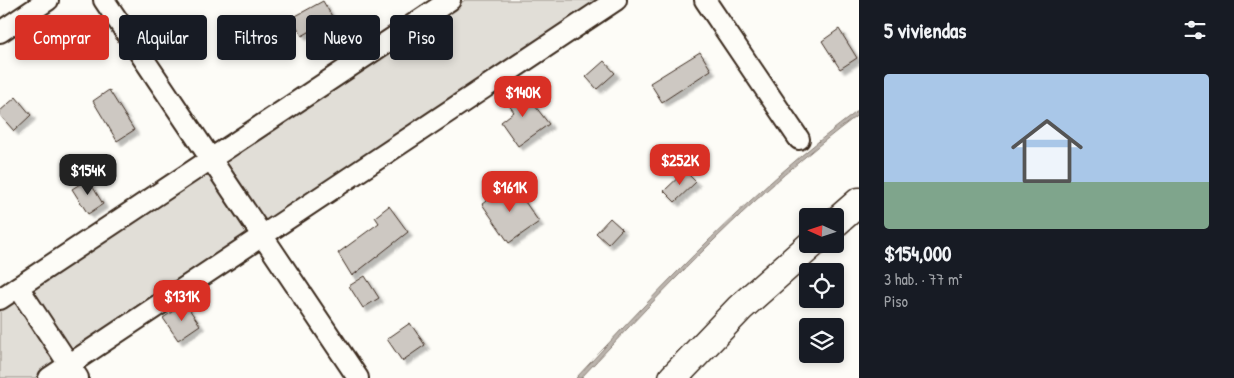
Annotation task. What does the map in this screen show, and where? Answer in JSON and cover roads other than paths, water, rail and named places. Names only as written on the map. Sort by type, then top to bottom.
[{"type":"street","points":[[0,32],[48,0]]},
{"type":"street","points":[[104,0],[358,378]]},
{"type":"street","points":[[0,299],[450,0]]},
{"type":"street","points":[[49,378],[74,371],[262,236],[616,0]]},
{"type":"street","points":[[705,0],[799,139]]},
{"type":"street","points":[[844,215],[859,202]]},
{"type":"street","points":[[673,378],[740,308],[802,253]]},
{"type":"street","points":[[18,288],[74,371]]}]
